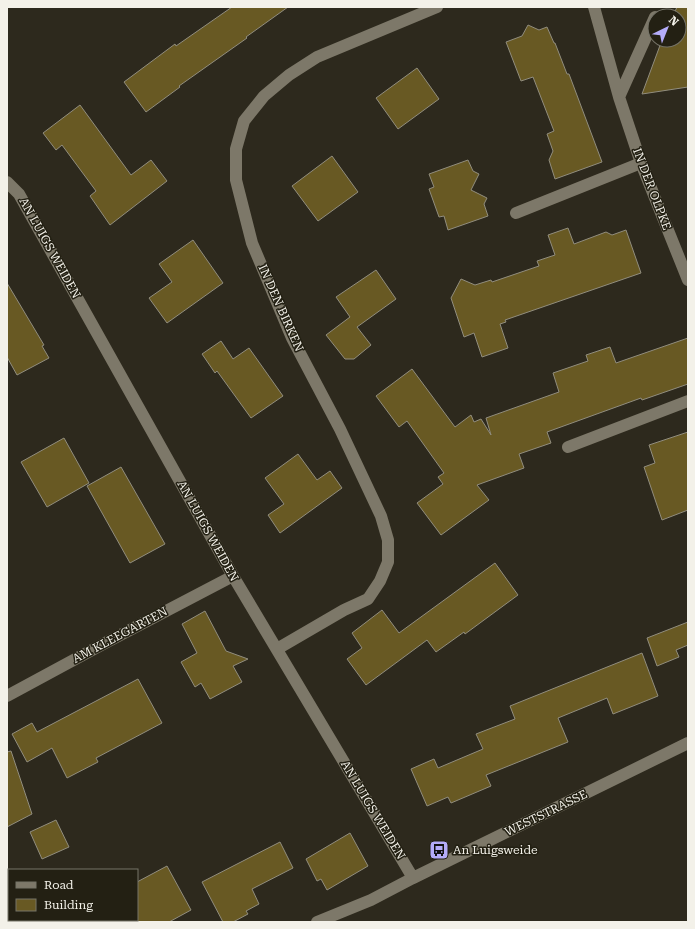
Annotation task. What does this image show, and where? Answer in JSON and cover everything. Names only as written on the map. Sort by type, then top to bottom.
[{"type":"street","name":"IN DEN BIRKEN","points":[[277,649],[344,610],[368,599],[380,581],[388,562],[388,540],[381,516],[340,429],[292,338],[252,243],[236,180],[236,149],[244,121],[264,96],[289,75],[317,57],[437,7]]},
{"type":"street","name":"IN DER OLPKE","points":[[594,7],[619,98],[641,163],[688,280]]},
{"type":"street","points":[[619,98],[647,34]]},
{"type":"street","points":[[516,213],[641,163]]},
{"type":"street","name":"AN LUIGS WEIDEN","points":[[7,182],[19,194],[233,576],[413,878]]},
{"type":"street","points":[[568,448],[688,401]]},
{"type":"street","name":"AM KLEEGARTEN","points":[[7,696],[233,576]]},
{"type":"street","name":"WESTSTRASSE","points":[[317,922],[371,900],[688,743]]},
{"type":"building","points":[[232,7],[288,7],[179,86],[180,87],[146,112],[124,82],[175,44],[176,46]]},
{"type":"building","points":[[688,7],[688,87],[642,94],[659,48],[687,48],[687,8],[677,8]]},
{"type":"building","points":[[528,25],[539,30],[547,27],[567,74],[569,74],[602,162],[555,179],[549,160],[553,151],[547,134],[554,131],[533,77],[521,81],[506,42],[522,36]]},
{"type":"building","points":[[417,68],[439,99],[398,129],[376,98]]},
{"type":"building","points":[[80,105],[131,175],[151,160],[167,181],[110,225],[90,196],[96,191],[62,145],[56,150],[43,133]]},
{"type":"building","points":[[332,156],[358,192],[318,221],[292,186]]},
{"type":"building","points":[[468,160],[473,171],[479,174],[471,190],[487,198],[484,204],[488,216],[448,230],[444,216],[439,217],[429,189],[434,187],[429,174]]},
{"type":"building","points":[[568,228],[574,244],[606,232],[612,235],[626,230],[641,273],[505,320],[506,322],[500,324],[508,348],[482,357],[474,333],[464,337],[451,298],[461,279],[475,285],[491,280],[492,282],[539,266],[537,261],[555,255],[548,235]]},
{"type":"building","points":[[193,240],[223,283],[167,323],[149,298],[172,282],[159,264]]},
{"type":"building","points":[[376,270],[396,299],[357,327],[371,345],[354,359],[345,359],[326,335],[350,317],[336,297]]},
{"type":"building","points":[[7,283],[44,345],[42,346],[49,358],[17,375],[7,357]]},
{"type":"building","points":[[688,338],[688,384],[642,400],[641,398],[547,432],[551,443],[519,454],[524,468],[477,485],[489,500],[441,535],[417,503],[443,484],[438,477],[444,473],[407,421],[399,427],[376,396],[412,369],[455,427],[471,415],[474,422],[481,419],[491,435],[486,418],[559,392],[553,373],[588,361],[586,355],[610,347],[616,363]]},
{"type":"building","points":[[221,341],[233,359],[249,348],[283,396],[251,418],[217,371],[215,373],[202,354]]},
{"type":"building","points":[[688,432],[688,510],[662,520],[644,467],[655,463],[649,445]]},
{"type":"building","points":[[64,438],[89,483],[47,507],[21,462]]},
{"type":"building","points":[[298,454],[317,480],[330,471],[342,488],[280,533],[268,515],[284,504],[265,478]]},
{"type":"building","points":[[121,467],[165,544],[130,563],[87,486]]},
{"type":"building","points":[[495,563],[518,595],[465,634],[464,632],[436,652],[427,640],[366,685],[347,659],[362,648],[352,633],[382,610],[399,633]]},
{"type":"building","points":[[205,611],[226,651],[248,659],[233,666],[242,682],[210,699],[201,683],[195,687],[181,662],[197,653],[182,624]]},
{"type":"building","points":[[688,622],[688,645],[676,650],[679,657],[657,666],[647,638]]},
{"type":"building","points":[[642,653],[658,696],[613,714],[607,698],[558,718],[568,742],[486,775],[491,786],[451,803],[448,797],[427,806],[411,769],[434,759],[438,768],[483,749],[476,734],[515,719],[510,706]]},
{"type":"building","points":[[138,679],[162,723],[96,758],[98,762],[67,778],[52,748],[27,762],[12,734],[32,723],[37,732]]},
{"type":"building","points":[[11,751],[32,814],[7,827],[7,752]]},
{"type":"building","points":[[56,820],[69,847],[42,859],[30,832]]},
{"type":"building","points":[[350,833],[368,866],[327,890],[321,879],[317,881],[306,859]]},
{"type":"building","points":[[280,842],[293,868],[252,889],[259,904],[246,911],[248,914],[233,922],[223,922],[202,882]]},
{"type":"building","points":[[167,866],[191,910],[169,922],[137,922],[138,881]]},
{"type":"place","name":"An Luigsweide","points":[[439,850]]}]
